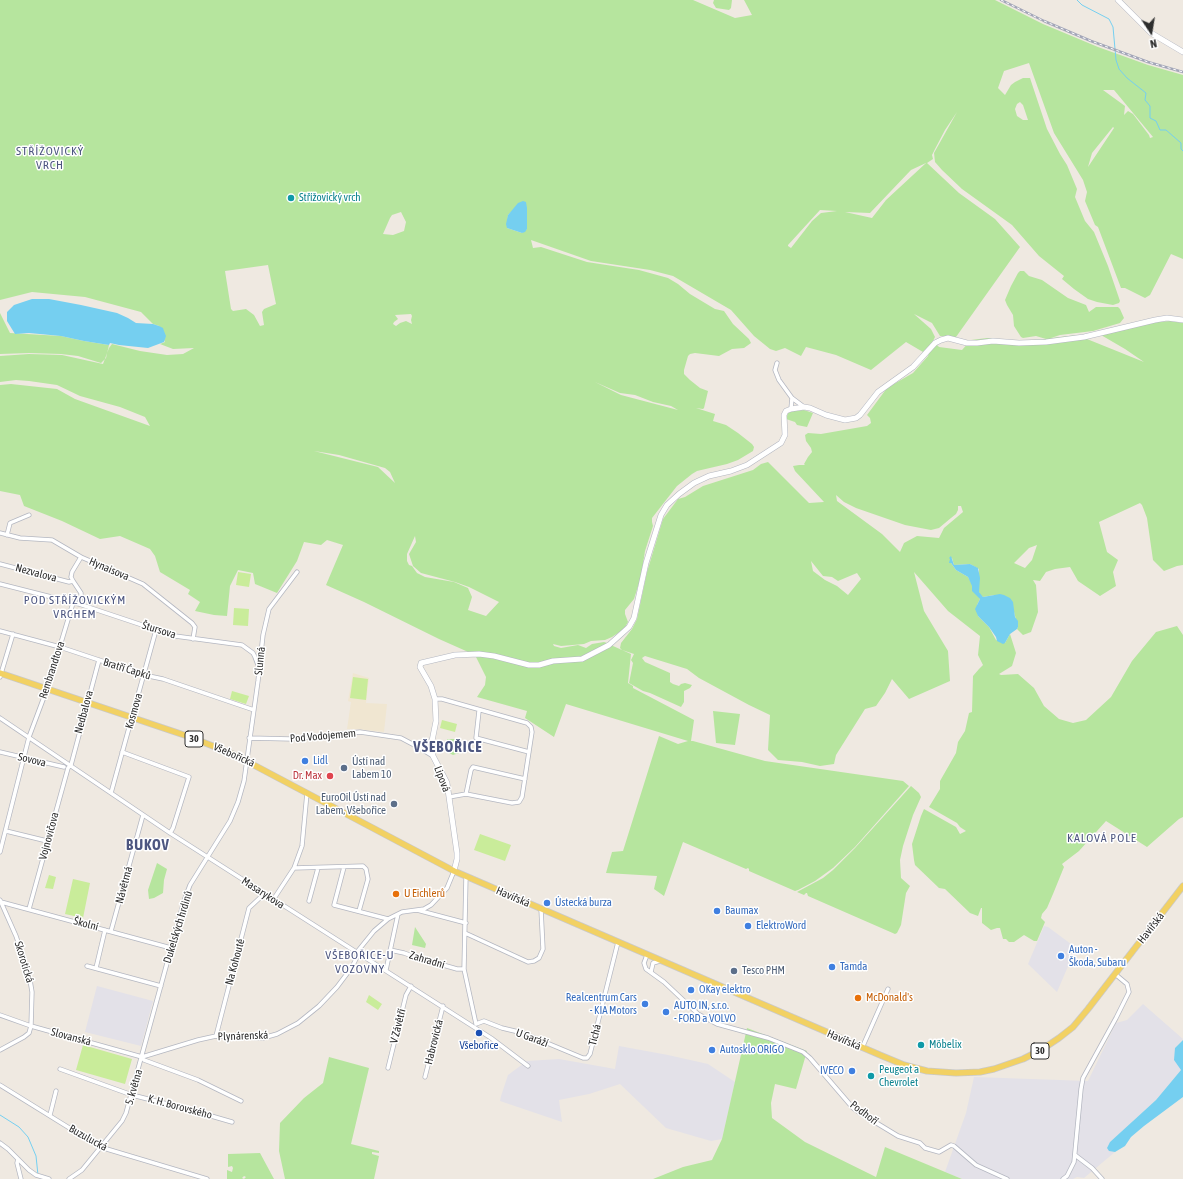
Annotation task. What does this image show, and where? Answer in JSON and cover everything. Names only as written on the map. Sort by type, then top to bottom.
[{"type":"main road","name":"Všebořická","points":[[0,675],[87,702],[203,742],[246,760],[454,871]]},
{"type":"main road","name":"Havířská","points":[[454,871],[904,1065],[935,1072],[966,1073],[1001,1067],[1032,1055],[1058,1038],[1081,1018],[1183,886]]},
{"type":"street","points":[[1119,1],[1152,33],[1183,52]]},
{"type":"street","points":[[777,363],[775,370],[779,380],[792,398],[804,407],[834,418],[845,420],[856,418],[860,415],[878,392],[913,367],[935,343],[944,338],[977,343],[993,341],[1019,343],[1046,342],[1084,337],[1167,318],[1183,320]]},
{"type":"street","points":[[792,398],[791,409],[804,407]]},
{"type":"street","name":"Lipová","points":[[454,871],[457,853],[447,783],[433,756],[431,746],[436,721],[435,699],[431,686],[420,667],[422,662],[448,656],[479,654],[494,656],[529,665],[539,665],[554,661],[582,659],[609,645],[626,631],[634,618],[646,563],[660,514],[668,505],[694,483],[709,476],[731,471],[747,465],[781,443],[785,435],[784,415],[786,411],[791,409]]},
{"type":"street","points":[[7,535],[10,523],[28,515]]},
{"type":"street","name":"Hynaisova","points":[[0,533],[20,538],[52,540],[81,557],[143,584],[151,589],[195,627],[193,639]]},
{"type":"street","name":"Nezvalova","points":[[78,604],[81,593],[71,577],[72,572],[81,557]]},
{"type":"street","name":"Nezvalova","points":[[0,564],[73,582]]},
{"type":"street","name":"Slunná","points":[[246,760],[263,635],[269,608],[297,572]]},
{"type":"street","name":"Štursova","points":[[0,584],[78,604],[175,636],[242,645],[255,657],[258,671]]},
{"type":"street","name":"Rembrandtova","points":[[0,852],[29,737],[47,689],[73,603]]},
{"type":"street","name":"Kosmova","points":[[111,793],[156,630]]},
{"type":"street","name":"Bratří Čapků","points":[[0,631],[60,647],[144,675],[163,679],[254,710]]},
{"type":"street","points":[[0,675],[13,634]]},
{"type":"street","name":"Nedbalova","points":[[71,765],[99,660]]},
{"type":"street","points":[[435,699],[442,699],[479,711],[527,723],[531,727],[532,732],[522,797],[519,802],[515,803],[466,794],[449,797]]},
{"type":"street","points":[[479,711],[476,738],[529,752]]},
{"type":"street","name":"Masarykova","points":[[0,718],[143,815],[264,894],[475,1025],[528,1066]]},
{"type":"street","name":"Pod Vodojemem","points":[[249,738],[291,739],[360,732],[401,738],[433,756]]},
{"type":"street","points":[[418,747],[431,741]]},
{"type":"street","name":"Sovova","points":[[0,752],[64,767]]},
{"type":"street","points":[[122,752],[189,777],[173,828],[170,833]]},
{"type":"street","name":"Dukelských hrdinů","points":[[142,1057],[184,901],[190,885],[230,821],[244,781],[246,760]]},
{"type":"street","name":"Vojnovičova","points":[[29,909],[68,768],[71,765]]},
{"type":"street","points":[[466,794],[470,770],[473,767],[525,779]]},
{"type":"street","points":[[274,900],[294,868],[302,846],[307,792]]},
{"type":"street","name":"Návětrná","points":[[111,931],[143,815]]},
{"type":"street","points":[[6,831],[48,841]]},
{"type":"street","points":[[344,866],[334,905],[388,919]]},
{"type":"street","points":[[294,868],[363,866],[368,874],[368,879],[359,911]]},
{"type":"street","points":[[309,901],[318,868]]},
{"type":"street","name":"Plynárenská","points":[[142,1057],[216,1036],[263,1038],[284,1031],[298,1023],[311,1013],[337,987],[352,967],[358,952],[374,931],[388,919],[398,914],[431,905],[447,888],[454,871]]},
{"type":"street","points":[[466,876],[464,969],[475,1025]]},
{"type":"street","name":"Na Kohoutě","points":[[216,1036],[249,908],[264,894]]},
{"type":"street","name":"Školní","points":[[0,901],[171,948]]},
{"type":"street","name":"Skorotická","points":[[0,901],[16,936],[29,974],[32,992],[31,1026]]},
{"type":"street","points":[[465,933],[528,962],[534,961],[539,958],[543,949],[541,909]]},
{"type":"street","name":"Plynárenská","points":[[416,910],[466,923]]},
{"type":"street","points":[[386,970],[398,914]]},
{"type":"street","points":[[96,968],[105,930]]},
{"type":"street","name":"Tichá","points":[[587,1058],[592,1047],[618,942]]},
{"type":"street","name":"Zahradní","points":[[390,950],[457,969],[464,969]]},
{"type":"street","points":[[647,955],[644,963],[646,969],[651,972],[652,963],[661,961]]},
{"type":"street","points":[[87,966],[161,986]]},
{"type":"street","name":"Podhoří","points":[[651,972],[664,982],[698,1014],[709,1021],[723,1026],[750,1032],[803,1052],[810,1058],[853,1108],[898,1136],[920,1143],[925,1148],[939,1152],[950,1145],[954,1146],[976,1166],[1007,1179]]},
{"type":"street","points":[[1063,1179],[1067,1176],[1074,1162],[1083,1078],[1129,992],[1127,984],[1115,974]]},
{"type":"street","name":"V Závětří","points":[[388,1068],[406,995],[412,986]]},
{"type":"street","points":[[862,1048],[888,989]]},
{"type":"street","name":"Habrovická","points":[[425,1077],[443,1006]]},
{"type":"street","name":"Slovanská","points":[[0,1015],[31,1026],[142,1057]]},
{"type":"street","name":"U Garáží","points":[[475,1025],[484,1021],[502,1028],[523,1033],[583,1058],[587,1058]]},
{"type":"street","points":[[0,1050],[24,1037],[29,1033],[31,1026]]},
{"type":"street","name":"5. května","points":[[69,1179],[82,1170],[124,1118],[142,1057],[150,1063],[198,1080],[240,1101]]},
{"type":"street","name":"K. H. Borovského","points":[[60,1069],[132,1095],[232,1122]]},
{"type":"street","name":"Buzulucká","points":[[0,1084],[100,1147],[207,1179]]},
{"type":"street","points":[[50,1115],[56,1091]]},
{"type":"street","points":[[0,1143],[37,1176],[49,1179]]},
{"type":"street","points":[[1075,1155],[1092,1168],[1102,1179]]},
{"type":"street","points":[[18,1159],[17,1163],[21,1179]]},
{"type":"shaded area","points":[[353,673],[369,678],[366,703],[387,704],[384,732],[347,729],[351,702],[348,701]]},
{"type":"shaded area","points":[[1044,926],[1048,927],[1071,944],[1069,947],[1075,950],[1057,992],[1028,964]]},
{"type":"shaded area","points":[[97,986],[153,1001],[141,1046],[85,1032]]},
{"type":"shaded area","points":[[1143,1004],[1183,1039],[1175,1048],[1181,1070],[1156,1100],[1110,1142],[1109,1151],[1115,1152],[1084,1178],[962,1179],[945,1172],[966,1113],[974,1077],[1088,1081],[1116,1023],[1127,1020]]},
{"type":"shaded area","points":[[619,1046],[708,1064],[735,1082],[722,1139],[711,1141],[666,1128],[620,1084],[589,1094],[559,1100],[562,1122],[500,1101],[508,1075],[527,1061],[559,1059],[615,1069]]},
{"type":"green space","points":[[0,0],[693,0],[735,18],[752,15],[744,0],[995,0],[1043,24],[1098,47],[1148,65],[1183,75],[1183,259],[1171,254],[1150,295],[1145,298],[1125,288],[1121,288],[1098,227],[1095,225],[1085,201],[1087,192],[1083,180],[1054,133],[1029,63],[1004,71],[998,88],[1005,95],[1011,85],[1015,82],[1023,78],[1030,78],[1047,129],[1067,165],[1077,189],[1075,197],[1085,221],[1094,232],[1108,266],[1120,301],[1119,303],[1113,305],[1097,302],[1088,299],[1074,289],[1062,279],[1064,276],[1039,256],[1012,225],[962,189],[935,162],[934,153],[957,112],[935,149],[932,155],[933,159],[927,163],[959,193],[995,219],[1020,247],[956,337],[940,336],[932,323],[914,314],[931,329],[935,337],[932,343],[923,352],[906,342],[871,370],[836,355],[806,347],[801,356],[785,348],[776,351],[770,349],[754,336],[731,310],[673,276],[650,270],[591,261],[531,240],[533,248],[541,247],[587,262],[639,270],[668,278],[690,294],[715,309],[724,311],[733,324],[749,339],[751,343],[744,348],[732,349],[719,356],[695,353],[690,354],[688,356],[684,374],[700,388],[708,391],[704,408],[696,408],[715,414],[713,421],[726,425],[738,433],[752,444],[754,447],[753,451],[738,460],[697,471],[692,474],[677,486],[652,518],[653,526],[645,551],[641,577],[634,599],[625,610],[628,622],[624,629],[605,640],[561,646],[553,644],[554,646],[561,648],[578,645],[586,648],[592,644],[604,642],[631,654],[628,683],[633,686],[633,688],[694,720],[691,741],[765,761],[903,781],[909,786],[855,847],[833,868],[815,881],[795,891],[749,871],[748,868],[746,869],[683,842],[664,896],[654,889],[657,876],[606,873],[612,852],[623,851],[659,736],[678,744],[688,741],[566,704],[554,737],[525,718],[527,711],[477,697],[485,685],[486,677],[475,655],[326,585],[343,545],[327,540],[321,545],[304,542],[297,561],[277,593],[255,584],[253,573],[238,570],[230,586],[227,616],[214,615],[195,611],[200,602],[188,594],[190,590],[160,572],[155,556],[150,549],[120,536],[100,539],[62,521],[24,506],[20,495],[0,491],[0,385],[11,384],[57,389],[75,399],[150,426],[145,417],[120,407],[80,396],[57,385],[16,380],[0,382],[0,356],[29,354],[62,355],[103,364],[112,344],[140,351],[167,355],[183,354],[194,348],[173,349],[160,344],[165,342],[159,326],[153,324],[141,312],[85,297],[32,292],[0,300]],"holes":[[[1103,90],[1114,90],[1153,137],[1150,138],[1133,114],[1128,111],[1124,115],[1125,106]],[[1020,102],[1023,105],[1028,120],[1023,120],[1017,116],[1015,109],[1017,104]],[[1113,127],[1114,128],[1088,167],[1092,153]],[[926,163],[886,200],[872,218],[845,212],[870,213],[911,170]],[[527,208],[527,229],[522,233],[507,228],[508,215],[511,212]],[[820,210],[837,211],[821,213],[812,221],[791,248],[788,245]],[[401,212],[406,222],[404,231],[393,235],[383,234],[392,215]],[[268,265],[276,304],[264,309],[262,312],[264,325],[260,326],[254,315],[246,309],[233,311],[231,309],[225,271]],[[411,314],[412,316],[412,324],[406,321],[396,326],[393,324],[398,319],[395,315]],[[595,382],[620,393],[635,395],[653,402],[671,406],[678,410],[621,395]],[[314,451],[339,455],[385,468],[390,472],[395,483],[378,467]],[[415,536],[416,542],[409,554],[413,566],[421,573],[455,582],[469,587],[499,602],[486,616],[468,610],[472,597],[468,588],[454,582],[425,577],[417,573],[412,566],[409,565],[407,561],[407,554]]]},
{"type":"green space","points":[[714,0],[732,0],[731,8],[729,10],[716,8],[713,3]]},
{"type":"green space","points":[[1020,271],[1024,271],[1029,276],[1042,280],[1068,298],[1086,305],[1089,312],[1096,307],[1118,307],[1124,318],[1120,323],[1093,331],[1060,335],[1051,338],[1077,335],[1144,362],[1101,335],[1126,328],[1158,322],[1170,321],[1183,323],[1183,565],[1164,571],[1153,560],[1147,518],[1140,503],[1099,522],[1107,552],[1118,560],[1113,572],[1116,586],[1100,596],[1078,581],[1070,567],[1046,572],[1040,581],[1033,580],[1036,585],[1038,612],[1031,632],[1023,635],[1017,629],[1018,627],[1014,612],[994,595],[983,597],[980,595],[979,569],[970,564],[954,565],[952,558],[950,559],[950,563],[956,570],[968,577],[980,599],[977,605],[978,616],[989,627],[996,640],[1005,643],[1010,634],[1016,653],[1012,666],[999,674],[1018,674],[1034,688],[1044,706],[1059,719],[1073,723],[1086,720],[1111,697],[1132,661],[1156,632],[1177,626],[1183,635],[1183,817],[1147,847],[1106,821],[1079,851],[1062,864],[1064,867],[1047,908],[1042,914],[1041,918],[1045,922],[1037,941],[1034,941],[1024,935],[1014,942],[1009,942],[1006,939],[1003,939],[1000,928],[991,930],[982,923],[982,908],[978,916],[970,913],[945,889],[939,888],[915,865],[912,844],[924,809],[956,827],[960,834],[966,831],[957,823],[929,807],[940,789],[940,781],[956,753],[958,742],[965,731],[969,713],[972,712],[973,676],[983,665],[978,655],[980,636],[948,611],[914,572],[924,611],[948,651],[950,681],[909,699],[892,679],[876,706],[865,709],[836,755],[834,764],[820,766],[802,762],[778,760],[768,750],[770,715],[699,678],[687,669],[645,656],[642,658],[645,662],[670,673],[670,682],[673,684],[679,686],[685,683],[692,685],[684,691],[684,702],[681,707],[643,691],[629,683],[633,663],[631,660],[634,654],[622,650],[620,648],[621,643],[632,629],[637,619],[647,572],[663,519],[678,499],[685,497],[703,486],[753,470],[761,464],[768,462],[809,503],[824,502],[795,471],[793,466],[805,465],[804,464],[812,452],[806,441],[805,435],[808,433],[821,434],[867,426],[871,423],[870,418],[867,415],[887,388],[913,373],[928,356],[929,352],[937,345],[939,347],[962,350],[971,340],[987,338],[1019,341],[1046,339],[1036,336],[1023,338],[1014,326],[1013,315],[1005,300]],"holes":[[[836,495],[844,502],[856,508],[905,525],[931,530],[939,528],[956,514],[958,506],[961,506],[963,512],[944,528],[939,538],[917,536],[904,543],[900,552],[882,534],[837,501]],[[1037,545],[1032,560],[1025,568],[1014,563],[1029,548]],[[811,561],[823,576],[832,577],[838,581],[857,573],[861,579],[848,595],[837,586],[825,580],[813,571]]]},
{"type":"green space","points":[[0,313],[10,333],[61,336],[109,345],[106,358],[101,363],[78,356],[61,354],[0,354]]},
{"type":"green space","points":[[804,410],[813,413],[807,427],[797,425],[795,422],[786,419],[788,413],[791,411]]},
{"type":"green space","points":[[238,572],[251,574],[249,587],[236,585]]},
{"type":"green space","points":[[234,608],[249,609],[248,626],[233,625]]},
{"type":"green space","points":[[353,677],[368,679],[366,700],[350,698]]},
{"type":"green space","points":[[232,691],[249,696],[246,704],[230,699]]},
{"type":"green space","points":[[713,711],[740,714],[735,745],[716,743]]},
{"type":"green space","points":[[442,720],[457,724],[455,732],[440,728]]},
{"type":"green space","points":[[447,739],[454,739],[458,742],[460,749],[459,753],[453,755],[449,753]]},
{"type":"green space","points":[[911,786],[919,793],[921,797],[913,815],[900,860],[901,878],[910,886],[906,893],[901,925],[897,933],[895,934],[808,896],[807,893],[804,895],[797,892],[823,878],[833,870]]},
{"type":"green space","points":[[480,834],[511,845],[505,861],[474,850]]},
{"type":"green space","points":[[157,863],[167,869],[163,893],[149,899],[148,890]]},
{"type":"green space","points":[[49,875],[56,877],[53,889],[45,888]]},
{"type":"green space","points":[[73,879],[90,883],[83,918],[65,914]]},
{"type":"green space","points":[[415,927],[426,944],[425,948],[412,945]]},
{"type":"green space","points":[[369,995],[382,1004],[378,1010],[366,1002]]},
{"type":"green space","points":[[747,1028],[807,1051],[796,1089],[775,1084],[771,1103],[772,1118],[805,1142],[876,1177],[885,1147],[962,1179],[653,1179],[683,1167],[712,1160],[722,1139]]},
{"type":"green space","points":[[83,1045],[132,1059],[125,1084],[76,1070]]},
{"type":"green space","points":[[329,1057],[369,1068],[351,1144],[379,1151],[379,1153],[372,1152],[372,1154],[379,1156],[374,1179],[285,1179],[279,1151],[280,1123],[304,1098],[323,1083]]},
{"type":"green space","points":[[260,1153],[274,1179],[227,1179],[227,1170],[232,1172],[233,1168],[232,1166],[228,1167],[228,1154]]},
{"type":"water","points":[[523,201],[526,202],[527,208],[527,229],[522,233],[507,228],[506,224],[508,215],[518,203]]},
{"type":"water","points":[[32,299],[49,299],[117,313],[136,323],[153,324],[159,326],[163,328],[166,336],[164,342],[148,348],[110,343],[109,345],[61,336],[29,333],[15,334],[7,321],[7,312],[14,305]]},
{"type":"water","points":[[951,556],[954,565],[970,564],[978,568],[980,578],[979,592],[983,597],[1000,594],[1010,598],[1013,602],[1018,627],[1010,634],[1005,643],[1003,644],[997,641],[989,627],[978,616],[975,609],[980,599],[972,591],[972,586],[968,577],[956,570],[951,563],[949,563],[949,558]]},
{"type":"water","points":[[1183,1040],[1183,1097],[1144,1126],[1131,1137],[1125,1146],[1115,1152],[1109,1151],[1107,1148],[1110,1142],[1156,1100],[1181,1070],[1174,1060],[1175,1048]]},
{"type":"waterway","points":[[1077,0],[1082,5],[1109,19],[1113,27],[1116,60],[1119,69],[1127,78],[1146,93],[1145,100],[1150,106],[1150,118],[1156,121],[1160,130],[1166,130],[1181,143],[1181,149],[1183,151]]},
{"type":"waterway","points":[[0,1115],[19,1127],[28,1137],[36,1156],[38,1175]]},
{"type":"railway","points":[[1001,0],[1044,21],[1091,41],[1148,62],[1183,72]]},
{"type":"place","name":"Střížovický vrch","points":[[291,198]]},
{"type":"place","name":"Lidl","points":[[305,761]]},
{"type":"place","name":"Ústí nad Labem 10","points":[[344,768]]},
{"type":"place","name":"Dr. Max","points":[[330,776]]},
{"type":"place","name":"EuroOil Ústí nad Labem, Všebořice","points":[[394,804]]},
{"type":"place","name":"U Eichlerů","points":[[396,894]]},
{"type":"place","name":"Ústecká burza","points":[[547,903]]},
{"type":"place","name":"Baumax","points":[[717,911]]},
{"type":"place","name":"ElektroWord","points":[[748,926]]},
{"type":"place","name":"Auton - Škoda, Subaru","points":[[1061,956]]},
{"type":"place","name":"Tamda","points":[[832,967]]},
{"type":"place","name":"Tesco PHM","points":[[734,971]]},
{"type":"place","name":"OKay elektro","points":[[691,990]]},
{"type":"place","name":"McDonald's","points":[[858,998]]},
{"type":"place","name":"Realcentrum Cars - KIA Motors","points":[[645,1004]]},
{"type":"place","name":"AUTO IN, s.r.o. - FORD a VOLVO","points":[[666,1012]]},
{"type":"place","name":"Všebořice","points":[[479,1033]]},
{"type":"place","name":"Möbelix","points":[[921,1045]]},
{"type":"place","name":"Autosklo ORIGO","points":[[712,1050]]},
{"type":"place","name":"IVECO","points":[[852,1071]]},
{"type":"place","name":"Peugeot a Chevrolet","points":[[871,1076]]},
{"type":"district","name":"STŘÍŽOVICKÝ VRCH","points":[[50,158]]},
{"type":"district","name":"POD STŘÍŽOVICKÝM VRCHEM","points":[[75,607]]},
{"type":"district","name":"VŠEBOŘICE","points":[[448,747]]},
{"type":"district","name":"KALOVÁ POLE","points":[[1102,838]]},
{"type":"district","name":"BUKOV","points":[[148,845]]},
{"type":"district","name":"VŠEBOŘICE-U VOZOVNY","points":[[360,962]]}]
